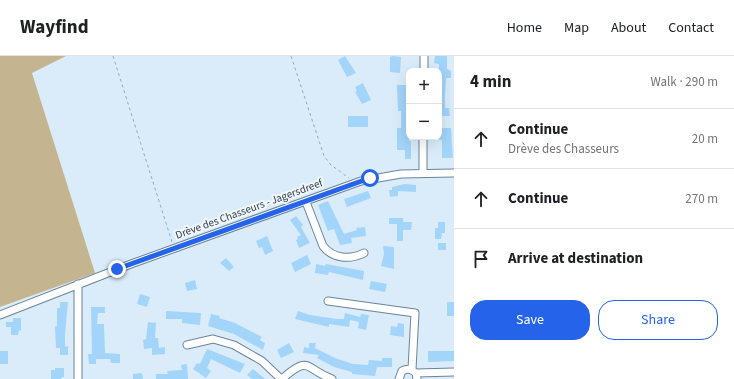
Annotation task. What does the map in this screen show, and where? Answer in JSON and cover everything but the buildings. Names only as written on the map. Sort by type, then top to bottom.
[{"type":"street","points":[[424,56],[424,68]]},
{"type":"street","points":[[423,140],[423,173]]},
{"type":"street","name":"Drève des Chasseurs - Jagersdreef","points":[[0,315],[174,248],[353,184],[388,175],[454,173]]},
{"type":"street","points":[[306,202],[323,246],[327,252],[340,257],[356,257],[364,253]]},
{"type":"street","points":[[78,284],[78,379]]},
{"type":"street","points":[[328,301],[415,313],[415,374]]},
{"type":"street","points":[[187,344],[213,339],[234,345],[262,361],[282,379],[295,367],[303,365],[311,366],[332,379]]},
{"type":"street","points":[[399,379],[402,371],[415,374],[454,372]]},
{"type":"path","points":[[113,56],[174,248]]},
{"type":"path","points":[[291,56],[324,156],[331,165],[353,184]]},
{"type":"shaded area","points":[[0,56],[66,56],[32,73],[95,273],[0,307]]},
{"type":"route","points":[[117,269],[370,178]]}]
